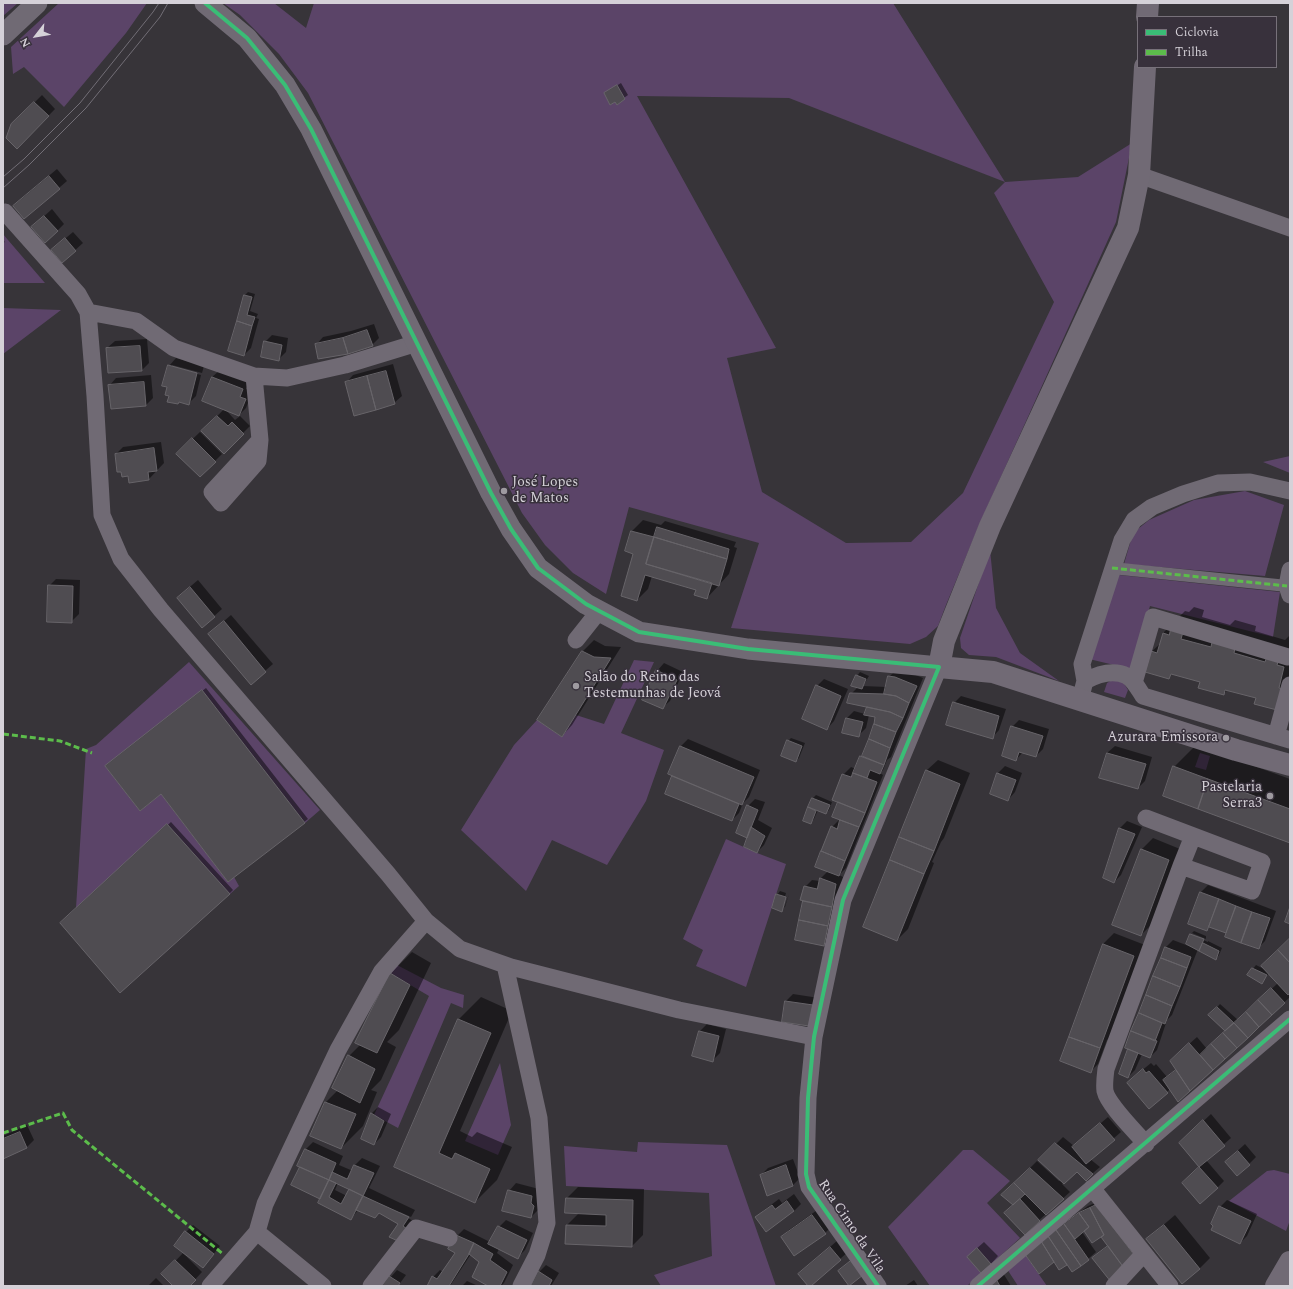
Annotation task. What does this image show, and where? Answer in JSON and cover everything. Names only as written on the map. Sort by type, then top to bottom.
[{"type":"main road","points":[[1147,16],[1148,3]]},
{"type":"main road","points":[[1145,68],[1140,175],[1128,228],[990,526],[944,641],[940,667],[993,672],[1083,691],[1236,750],[1290,765]]},
{"type":"main road","points":[[1276,1286],[1290,1262]]},
{"type":"street","points":[[3,35],[37,3]]},
{"type":"street","points":[[205,3],[247,38],[285,85],[311,128],[491,493],[511,529],[538,568],[586,604],[639,632],[748,649],[940,667]]},
{"type":"street","points":[[1140,175],[1290,228]]},
{"type":"street","points":[[5,212],[78,294],[88,312],[95,396],[102,515],[121,559],[166,616],[388,874],[426,921],[460,949],[505,965],[679,1010],[814,1037]]},
{"type":"street","points":[[88,312],[136,320],[174,348],[254,376],[287,378],[345,365],[417,343]]},
{"type":"street","points":[[254,376],[260,440]]},
{"type":"street","points":[[1083,691],[1082,664],[1122,540],[1134,520],[1152,507],[1184,494],[1218,483],[1250,482],[1290,491]]},
{"type":"street","points":[[1112,568],[1289,584]]},
{"type":"street","points":[[576,640],[599,611]]},
{"type":"street","points":[[1134,683],[1153,617],[1289,656]]},
{"type":"street","name":"Rua Cimo da Vila","points":[[878,1286],[809,1187],[806,1174],[808,1098],[814,1037],[843,900],[940,667]]},
{"type":"street","points":[[1083,691],[1097,675],[1112,672],[1128,677],[1143,696],[1283,738],[1290,685]]},
{"type":"street","points":[[1146,818],[1262,862],[1252,891],[1182,866]]},
{"type":"street","points":[[1146,1144],[1110,1101],[1106,1092],[1104,1080],[1106,1069],[1193,836]]},
{"type":"street","points":[[210,1286],[257,1232],[265,1204],[338,1050],[382,970],[426,921]]},
{"type":"street","points":[[505,965],[539,1118],[547,1223],[537,1254],[520,1286]]},
{"type":"street","points":[[978,1286],[1092,1188],[1146,1144],[1290,1019]]},
{"type":"street","points":[[1092,1188],[1170,1286]]},
{"type":"street","points":[[371,1286],[416,1228],[449,1238]]},
{"type":"street","points":[[257,1232],[323,1286]]},
{"type":"street","points":[[1114,1286],[1138,1260],[1145,1255]]},
{"type":"shaded area","points":[[3,3],[18,3],[3,16]]},
{"type":"shaded area","points":[[59,3],[147,3],[126,33],[64,107],[24,67],[13,74],[11,47]]},
{"type":"shaded area","points":[[223,3],[274,3],[306,28],[314,3],[893,3],[1005,182],[1078,177],[1132,143],[1116,222],[980,523],[938,626],[926,637],[910,644],[731,628],[759,543],[629,507],[606,594],[573,573],[545,545],[522,513],[308,93],[279,54],[240,15]],"holes":[[[637,96],[789,98],[1005,182],[994,193],[1054,302],[963,493],[911,542],[846,543],[762,492],[727,358],[776,348]]]},
{"type":"shaded area","points":[[3,234],[45,283],[3,283],[3,243],[5,242],[3,240]]},
{"type":"shaded area","points":[[3,308],[61,310],[3,354]]},
{"type":"shaded area","points":[[1290,456],[1290,473],[1263,462]]},
{"type":"shaded area","points":[[1245,491],[1284,505],[1265,576],[1124,564],[1133,533],[1149,520],[1194,500]]},
{"type":"shaded area","points":[[990,550],[996,608],[1020,653],[1059,681],[996,657],[969,655],[961,648],[960,638]]},
{"type":"shaded area","points":[[1119,575],[1280,592],[1273,637],[1150,606],[1131,669],[1089,659]]},
{"type":"shaded area","points":[[634,660],[654,662],[621,733],[664,750],[646,801],[607,865],[552,840],[526,891],[461,830],[514,745],[537,720],[562,737],[576,715],[604,724]]},
{"type":"shaded area","points":[[189,662],[320,810],[305,823],[202,690],[105,766],[140,811],[161,794],[228,882],[234,877],[239,886],[230,894],[167,824],[76,908],[86,749],[96,745]]},
{"type":"shaded area","points":[[1114,679],[1123,682],[1128,690],[1125,698],[1104,692],[1107,683]]},
{"type":"shaded area","points":[[1200,753],[1210,756],[1206,770],[1195,767]]},
{"type":"shaded area","points":[[726,839],[786,864],[746,987],[696,966],[703,950],[683,939]]},
{"type":"shaded area","points":[[397,965],[441,988],[464,995],[463,1008],[451,1003],[398,1128],[374,1115],[429,996],[390,973]]},
{"type":"shaded area","points":[[500,1063],[511,1125],[498,1155],[465,1141]]},
{"type":"shaded area","points":[[638,1142],[727,1145],[776,1286],[661,1286],[654,1275],[712,1256],[709,1193],[566,1186],[564,1146],[637,1152]]},
{"type":"shaded area","points":[[963,1150],[973,1150],[1010,1181],[987,1203],[1020,1238],[967,1286],[930,1286],[888,1227]]},
{"type":"shaded area","points":[[1274,1170],[1290,1174],[1290,1220],[1286,1231],[1229,1201],[1267,1171]]},
{"type":"shaded area","points":[[1024,1253],[1047,1286],[1018,1286],[1007,1269]]},
{"type":"building","points":[[617,85],[625,99],[617,105],[615,102],[610,105],[604,93]]},
{"type":"building","points":[[34,102],[49,116],[17,149],[6,138],[11,124]]},
{"type":"building","points":[[49,176],[60,189],[24,219],[13,206]]},
{"type":"building","points":[[44,216],[58,231],[45,243],[31,227]]},
{"type":"building","points":[[65,238],[76,251],[62,263],[51,250]]},
{"type":"building","points":[[244,295],[252,297],[247,315],[255,317],[252,326],[237,321]]},
{"type":"building","points":[[237,321],[252,326],[244,356],[228,351]]},
{"type":"building","points":[[367,330],[373,346],[348,354],[343,338]]},
{"type":"building","points":[[343,338],[348,354],[318,359],[315,344]]},
{"type":"building","points":[[264,341],[282,345],[279,361],[261,357]]},
{"type":"building","points":[[140,346],[142,371],[108,373],[106,348]]},
{"type":"building","points":[[168,365],[197,373],[189,405],[179,402],[178,404],[167,402],[169,396],[165,395],[167,387],[162,386]]},
{"type":"building","points":[[386,371],[395,404],[376,410],[367,376]]},
{"type":"building","points":[[367,376],[376,410],[354,416],[345,382]]},
{"type":"building","points":[[212,377],[243,389],[240,397],[246,399],[239,416],[202,401]]},
{"type":"building","points":[[144,382],[146,406],[111,409],[108,385]]},
{"type":"building","points":[[217,416],[228,426],[232,422],[244,434],[224,454],[201,431]]},
{"type":"building","points":[[192,438],[216,462],[200,477],[176,454]]},
{"type":"building","points":[[154,448],[157,471],[148,472],[149,480],[129,483],[128,476],[122,477],[121,472],[117,472],[115,454]]},
{"type":"building","points":[[657,527],[729,549],[727,559],[654,537]]},
{"type":"building","points":[[631,531],[654,537],[646,564],[712,583],[707,599],[694,595],[696,590],[645,575],[637,601],[621,596],[633,554],[625,551]]},
{"type":"building","points":[[654,537],[727,559],[719,586],[646,564]]},
{"type":"building","points":[[48,585],[73,586],[72,623],[47,622]]},
{"type":"building","points":[[190,587],[215,617],[202,628],[177,598]]},
{"type":"building","points":[[224,621],[266,672],[251,685],[208,634]]},
{"type":"building","points":[[1171,629],[1183,632],[1181,639],[1211,647],[1212,642],[1235,648],[1234,653],[1265,662],[1267,656],[1279,659],[1277,665],[1284,667],[1279,688],[1283,689],[1277,710],[1254,704],[1256,698],[1225,690],[1224,695],[1198,688],[1200,682],[1171,674],[1169,679],[1145,672],[1151,651],[1157,653],[1163,633],[1169,635]]},
{"type":"building","name":"Salão do Reino das Testemunhas de Jeová","points":[[582,651],[594,657],[611,658],[562,737],[537,720]]},
{"type":"building","points":[[656,670],[677,680],[663,709],[642,700]]},
{"type":"building","points":[[856,675],[866,679],[862,689],[851,686]]},
{"type":"building","points":[[888,676],[895,677],[917,686],[909,703],[896,696],[884,694]]},
{"type":"building","points":[[816,685],[841,696],[827,730],[802,719]]},
{"type":"building","points":[[202,690],[305,823],[228,882],[161,794],[140,811],[105,766]]},
{"type":"building","points":[[850,693],[884,694],[896,696],[909,703],[903,718],[890,712],[847,703]]},
{"type":"building","points":[[953,702],[999,716],[993,739],[946,725]]},
{"type":"building","points":[[867,707],[890,712],[903,718],[896,732],[874,724],[875,717],[864,715]]},
{"type":"building","points":[[846,718],[863,722],[859,737],[842,733]]},
{"type":"building","points":[[874,724],[896,732],[890,748],[869,739]]},
{"type":"building","points":[[1011,726],[1043,736],[1036,757],[1019,752],[1016,761],[1002,756]]},
{"type":"building","points":[[869,739],[890,748],[884,765],[862,756]]},
{"type":"building","points":[[787,740],[802,746],[796,762],[781,756]]},
{"type":"building","points":[[680,746],[754,777],[742,805],[668,774]]},
{"type":"building","points":[[1107,753],[1146,764],[1138,789],[1099,778]]},
{"type":"building","points":[[860,756],[884,765],[880,774],[870,770],[867,778],[853,773]]},
{"type":"building","points":[[1173,766],[1208,779],[1198,809],[1163,796]]},
{"type":"building","points":[[926,770],[960,784],[934,851],[899,837]]},
{"type":"building","points":[[853,773],[877,782],[865,813],[832,800],[842,774],[851,777]]},
{"type":"building","points":[[997,773],[1016,780],[1008,801],[990,794]]},
{"type":"building","points":[[672,776],[739,804],[732,821],[665,794]]},
{"type":"building","points":[[1208,779],[1290,809],[1290,843],[1198,809]]},
{"type":"building","points":[[812,798],[830,805],[826,814],[808,807]]},
{"type":"building","points":[[838,802],[865,813],[859,827],[832,817]]},
{"type":"building","points":[[747,805],[758,810],[747,838],[736,833]]},
{"type":"building","points":[[808,807],[816,811],[811,824],[803,821]]},
{"type":"building","points":[[840,820],[859,827],[845,861],[821,851],[831,826],[837,829]]},
{"type":"building","points":[[167,824],[230,894],[120,993],[60,923]]},
{"type":"building","points":[[751,827],[765,836],[757,853],[744,847]]},
{"type":"building","points":[[1119,828],[1135,834],[1114,883],[1103,878]]},
{"type":"building","points":[[899,837],[934,851],[924,874],[890,860]]},
{"type":"building","points":[[1141,849],[1169,860],[1141,936],[1112,925]]},
{"type":"building","points":[[821,851],[845,861],[839,876],[815,867]]},
{"type":"building","points":[[890,860],[924,874],[897,941],[863,927]]},
{"type":"building","points":[[820,878],[836,884],[832,907],[800,900],[804,886],[817,889]]},
{"type":"building","points":[[1200,892],[1219,899],[1207,931],[1188,924]]},
{"type":"building","points":[[776,894],[786,897],[782,912],[772,908]]},
{"type":"building","points":[[1219,899],[1236,906],[1226,933],[1209,927]]},
{"type":"building","points":[[803,901],[832,907],[828,926],[799,920]]},
{"type":"building","points":[[1236,906],[1252,912],[1241,943],[1225,937]]},
{"type":"building","points":[[1290,907],[1290,924],[1285,922]]},
{"type":"building","points":[[1252,912],[1270,918],[1259,949],[1241,943]]},
{"type":"building","points":[[799,920],[828,926],[824,946],[795,940]]},
{"type":"building","points":[[1190,934],[1204,939],[1199,951],[1186,944]]},
{"type":"building","points":[[1290,938],[1290,963],[1278,950]]},
{"type":"building","points":[[1203,943],[1219,951],[1216,960],[1199,951]]},
{"type":"building","points":[[1103,944],[1134,956],[1100,1048],[1069,1037]]},
{"type":"building","points":[[1165,947],[1191,957],[1187,968],[1161,958]]},
{"type":"building","points":[[1278,950],[1290,963],[1290,993],[1288,995],[1261,966]]},
{"type":"building","points":[[1161,958],[1187,968],[1180,987],[1153,976]]},
{"type":"building","points":[[1252,968],[1267,975],[1262,984],[1247,975]]},
{"type":"building","points":[[390,973],[410,985],[377,1053],[355,1043]]},
{"type":"building","points":[[1153,976],[1180,987],[1172,1006],[1146,995]]},
{"type":"building","points":[[1271,988],[1285,1003],[1272,1015],[1258,1000]]},
{"type":"building","points":[[1146,995],[1172,1006],[1165,1024],[1139,1013]]},
{"type":"building","points":[[1258,1000],[1272,1015],[1259,1027],[1246,1012]]},
{"type":"building","points":[[785,1001],[813,1005],[809,1026],[782,1022]]},
{"type":"building","points":[[1217,1007],[1234,1023],[1225,1031],[1208,1015]]},
{"type":"building","points":[[1246,1012],[1259,1027],[1248,1038],[1234,1023]]},
{"type":"building","points":[[1139,1013],[1162,1023],[1155,1041],[1131,1031]]},
{"type":"building","points":[[458,1019],[491,1033],[439,1153],[452,1159],[455,1153],[490,1169],[475,1203],[394,1167]]},
{"type":"building","points":[[1234,1023],[1248,1038],[1237,1048],[1223,1033]]},
{"type":"building","points":[[699,1031],[719,1036],[713,1062],[692,1056]]},
{"type":"building","points":[[1131,1031],[1157,1041],[1150,1058],[1125,1048]]},
{"type":"building","points":[[1223,1033],[1237,1048],[1225,1059],[1211,1044]]},
{"type":"building","points":[[1069,1037],[1100,1048],[1091,1073],[1060,1061]]},
{"type":"building","points":[[1189,1043],[1213,1070],[1190,1091],[1170,1061]]},
{"type":"building","points":[[1211,1044],[1225,1059],[1213,1070],[1200,1055]]},
{"type":"building","points":[[1128,1049],[1138,1053],[1128,1078],[1119,1074]]},
{"type":"building","points":[[348,1055],[375,1069],[360,1103],[332,1088]]},
{"type":"building","points":[[1143,1069],[1146,1073],[1149,1071],[1168,1093],[1149,1109],[1127,1083]]},
{"type":"building","points":[[1176,1070],[1190,1091],[1178,1102],[1163,1080]]},
{"type":"building","points":[[325,1102],[356,1114],[341,1149],[310,1136]]},
{"type":"building","points":[[371,1113],[384,1121],[374,1145],[361,1139]]},
{"type":"building","points":[[1203,1120],[1225,1146],[1199,1167],[1179,1143]]},
{"type":"building","points":[[1100,1123],[1115,1140],[1086,1164],[1072,1147]]},
{"type":"building","points":[[20,1132],[27,1148],[3,1159],[3,1139]]},
{"type":"building","points":[[1055,1143],[1093,1174],[1086,1181],[1077,1172],[1064,1184],[1038,1160]]},
{"type":"building","points":[[305,1149],[336,1163],[329,1180],[297,1166]]},
{"type":"building","points":[[1238,1151],[1250,1165],[1237,1176],[1225,1162]]},
{"type":"building","points":[[354,1165],[374,1173],[363,1196],[329,1180],[332,1172],[347,1179]]},
{"type":"building","points":[[786,1165],[793,1186],[767,1196],[760,1175]]},
{"type":"building","points":[[300,1167],[329,1180],[320,1199],[291,1185]]},
{"type":"building","points":[[1199,1167],[1218,1188],[1200,1204],[1182,1183]]},
{"type":"building","points":[[1030,1168],[1064,1199],[1046,1215],[1014,1183]]},
{"type":"building","points":[[329,1180],[336,1183],[329,1197],[341,1204],[349,1189],[363,1196],[351,1220],[318,1203]]},
{"type":"building","points":[[1014,1183],[1025,1194],[1013,1205],[1001,1195]]},
{"type":"building","points":[[508,1190],[532,1196],[531,1203],[534,1206],[531,1218],[502,1211]]},
{"type":"building","points":[[363,1196],[409,1217],[403,1226],[407,1229],[398,1241],[389,1237],[398,1224],[379,1213],[375,1218],[356,1210]]},
{"type":"building","points":[[566,1198],[633,1200],[632,1247],[565,1244],[566,1225],[606,1226],[606,1215],[565,1213]]},
{"type":"building","points":[[1020,1199],[1040,1221],[1025,1235],[1004,1213]]},
{"type":"building","points":[[787,1201],[794,1211],[766,1232],[755,1217],[772,1205],[775,1209]]},
{"type":"building","points":[[1096,1205],[1135,1256],[1124,1268],[1101,1237],[1104,1235],[1090,1208]]},
{"type":"building","points":[[1219,1206],[1251,1221],[1240,1244],[1211,1230],[1213,1226],[1211,1224]]},
{"type":"building","points":[[1090,1208],[1104,1235],[1092,1243],[1084,1231],[1089,1227],[1079,1213]]},
{"type":"building","points":[[1079,1213],[1089,1227],[1075,1239],[1064,1224]]},
{"type":"building","points":[[812,1215],[826,1234],[794,1256],[781,1237]]},
{"type":"building","points":[[1064,1224],[1089,1260],[1081,1266],[1056,1230]]},
{"type":"building","points":[[1164,1225],[1200,1269],[1182,1284],[1146,1239]]},
{"type":"building","points":[[498,1226],[527,1240],[518,1259],[488,1244]]},
{"type":"building","points":[[1056,1230],[1081,1266],[1072,1272],[1048,1236]]},
{"type":"building","points":[[185,1231],[214,1254],[203,1268],[174,1246]]},
{"type":"building","points":[[456,1235],[474,1243],[469,1254],[449,1286],[427,1286],[432,1276],[437,1279],[455,1253],[448,1249]]},
{"type":"building","points":[[1048,1236],[1067,1265],[1059,1270],[1041,1241]]},
{"type":"building","points":[[1041,1241],[1054,1262],[1039,1274],[1024,1253]]},
{"type":"building","points":[[474,1243],[493,1254],[490,1260],[507,1272],[500,1286],[488,1286],[472,1277],[479,1262],[469,1254]]},
{"type":"building","points":[[1108,1246],[1124,1268],[1111,1282],[1092,1258]]},
{"type":"building","points":[[830,1247],[841,1260],[811,1286],[808,1286],[798,1274]]},
{"type":"building","points":[[977,1248],[991,1264],[981,1273],[967,1257]]},
{"type":"building","points":[[175,1260],[196,1280],[190,1286],[173,1286],[161,1274]]},
{"type":"building","points":[[852,1260],[863,1275],[849,1286],[838,1271]]},
{"type":"building","points":[[538,1271],[552,1280],[549,1286],[531,1286]]},
{"type":"building","points":[[389,1276],[400,1283],[398,1286],[382,1286]]},
{"type":"building","points":[[996,1279],[1000,1286],[988,1286]]},
{"type":"tram line","points":[[3,177],[24,159],[80,103],[159,3]]},
{"type":"tram line","points":[[3,188],[29,165],[86,108],[160,17],[168,3]]},
{"type":"marked path","points":[[1112,568],[1287,586]]},
{"type":"marked path","points":[[3,734],[60,741],[92,753]]},
{"type":"marked path","points":[[3,1133],[63,1113],[72,1130],[223,1254]]},
{"type":"cycle path","points":[[205,3],[247,38],[285,85],[311,129],[491,493],[511,529],[538,568],[586,604],[639,632],[748,649],[939,667],[843,900],[814,1037],[808,1098],[806,1174],[809,1187],[878,1286]]},
{"type":"cycle path","points":[[978,1286],[1290,1019]]},
{"type":"place","name":"José Lopes de Matos","points":[[504,491]]},
{"type":"place","name":"Salão do Reino das Testemunhas de Jeová","points":[[576,686]]},
{"type":"place","name":"Azurara Emissora","points":[[1226,738]]},
{"type":"place","name":"Pastelaria Serra3","points":[[1270,796]]}]
